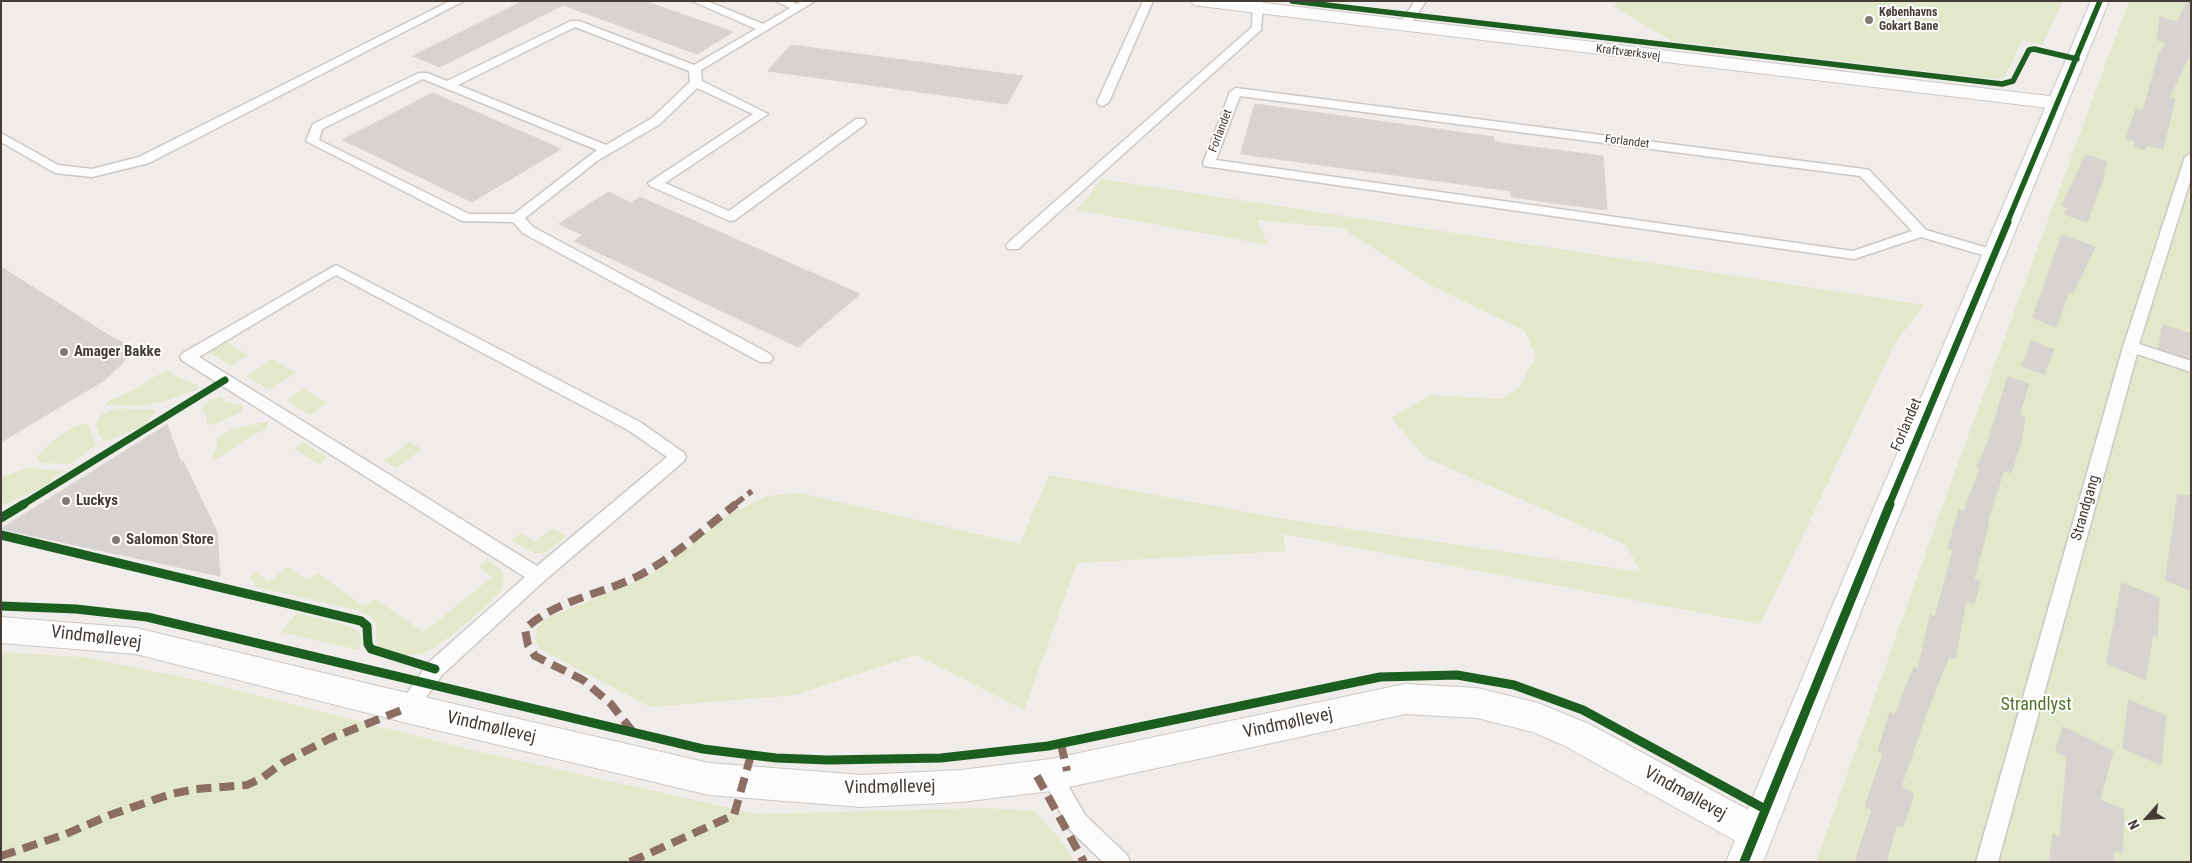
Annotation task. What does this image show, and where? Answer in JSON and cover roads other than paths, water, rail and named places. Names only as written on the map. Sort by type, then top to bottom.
[{"type":"street","name":"Kraftværksvej","points":[[1200,1],[1258,5],[1404,26],[2057,103]]},
{"type":"street","name":"Forlandet","points":[[1750,847],[1993,254],[2035,160],[2100,1]]},
{"type":"street","name":"Vindmøllevej","points":[[1,630],[31,630],[136,641],[407,708],[709,779],[862,791],[961,786],[1051,775],[1405,699],[1477,703],[1538,718],[1577,735],[1750,847]]},
{"type":"lane","points":[[1,136],[55,169],[92,173],[144,160],[459,1]]},
{"type":"lane","points":[[697,1],[764,28]]},
{"type":"lane","points":[[780,1],[804,5]]},
{"type":"lane","points":[[1103,102],[1148,1]]},
{"type":"lane","points":[[1404,26],[1422,1]]},
{"type":"lane","points":[[695,69],[804,5]]},
{"type":"lane","points":[[1012,246],[1257,28],[1258,5]]},
{"type":"lane","points":[[448,85],[574,23],[695,69]]},
{"type":"lane","points":[[695,69],[696,83]]},
{"type":"lane","points":[[607,150],[423,75],[317,127],[312,141],[467,218],[517,218],[593,158],[607,150],[656,121],[696,83]]},
{"type":"lane","points":[[696,83],[762,114],[655,183],[730,217],[860,122]]},
{"type":"lane","name":"Forlandet","points":[[1921,232],[1854,254],[1209,163],[1236,92],[1864,173],[1921,232],[1993,254]]},
{"type":"lane","name":"Strandgang","points":[[1987,862],[2130,347],[2191,157]]},
{"type":"lane","points":[[517,218],[528,230],[765,358]]},
{"type":"lane","points":[[407,708],[435,669],[538,576],[678,456],[634,426],[336,269],[188,357],[538,576]]},
{"type":"lane","points":[[2130,347],[2191,367]]},
{"type":"lane","points":[[1051,775],[1077,822],[1119,862]]},
{"type":"place","name":"Københavns Gokart Bane","points":[[1869,20]]},
{"type":"place","name":"Amager Bakke","points":[[64,352]]},
{"type":"place","name":"Luckys","points":[[66,501]]},
{"type":"place","name":"Salomon Store","points":[[116,540]]},
{"type":"park label","name":"Strandlyst","points":[[2036,705]]}]
